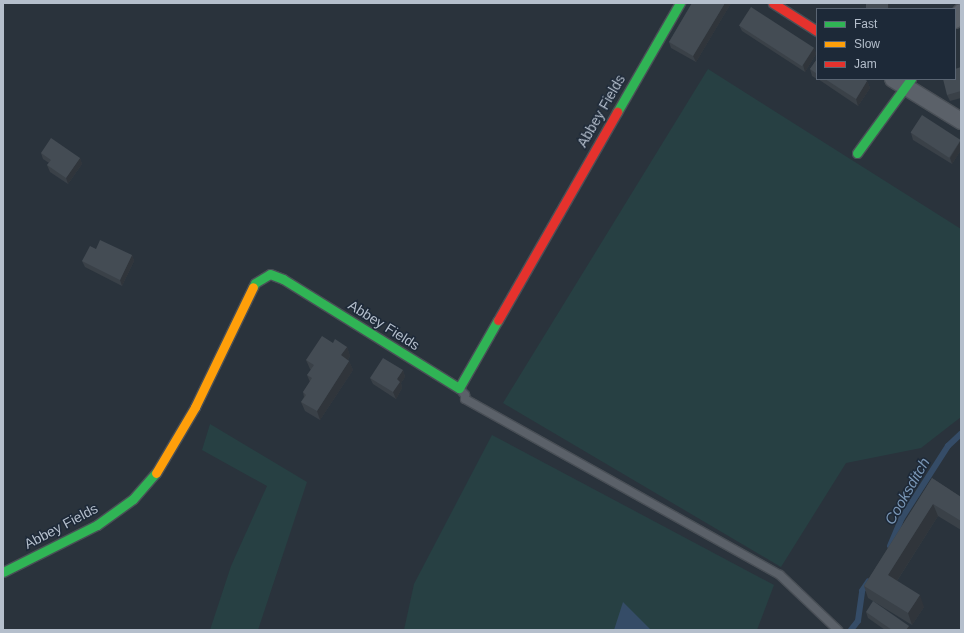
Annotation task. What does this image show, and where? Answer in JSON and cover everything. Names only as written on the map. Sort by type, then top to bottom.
[{"type":"street","name":"Abbey Fields","points":[[3,572],[98,525],[133,499],[160,468],[195,407],[255,283],[270,274],[283,279],[459,388],[680,3]]},
{"type":"street","points":[[773,3],[816,30]]},
{"type":"street","points":[[857,153],[903,82],[961,121]]},
{"type":"lane","points":[[459,388],[465,395],[465,399],[780,575],[838,630]]},
{"type":"green space","points":[[708,69],[961,229],[961,417],[921,448],[846,463],[781,567],[503,403]]},
{"type":"green space","points":[[210,424],[307,482],[258,630],[210,630],[231,566],[267,486],[202,450]]},
{"type":"green space","points":[[492,435],[774,585],[757,630],[404,630],[414,584]]},
{"type":"water","points":[[623,602],[651,630],[614,630]]},
{"type":"building","points":[[692,3],[725,3],[693,56],[669,42]]},
{"type":"building","points":[[866,3],[888,3],[888,8],[866,8]]},
{"type":"building","points":[[751,7],[814,48],[802,66],[739,25]]},
{"type":"building","points":[[816,60],[816,73],[810,69]]},
{"type":"building","points":[[961,67],[961,91],[947,95],[943,80],[956,80],[956,69]]},
{"type":"building","points":[[827,80],[866,80],[867,81],[856,99]]},
{"type":"building","points":[[922,115],[961,140],[949,158],[911,133]]},
{"type":"building","points":[[51,138],[80,158],[66,178],[47,165],[51,160],[41,153]]},
{"type":"building","points":[[100,240],[132,255],[120,280],[82,261],[90,246],[96,249]]},
{"type":"building","points":[[322,336],[333,343],[335,339],[347,347],[341,355],[349,361],[317,411],[301,402],[306,395],[303,392],[312,378],[307,375],[314,365],[306,360]]},
{"type":"building","points":[[383,358],[403,370],[397,379],[400,382],[393,392],[370,378]]},
{"type":"building","points":[[932,478],[961,497],[961,521],[933,504],[888,575],[920,595],[908,613],[864,586]]},
{"type":"building","points":[[873,601],[909,626],[906,630],[892,630],[866,612]]},
{"type":"waterway","name":"Cooksditch","points":[[890,546],[902,518],[948,446],[961,434]]},
{"type":"waterway","name":"Cooksditch","points":[[851,630],[858,621],[862,591],[868,582]]},
{"type":"traffic: fast","points":[[617,112],[680,3]]},
{"type":"traffic: fast","points":[[857,153],[910,80]]},
{"type":"traffic: fast","points":[[253,287],[255,283],[270,274],[283,279],[459,388],[498,320]]},
{"type":"traffic: fast","points":[[3,572],[97,525],[133,499],[156,473]]},
{"type":"traffic: slow","points":[[156,473],[195,407],[253,287]]},
{"type":"traffic: jam","points":[[773,3],[816,30]]},
{"type":"traffic: jam","points":[[498,320],[617,112]]}]
